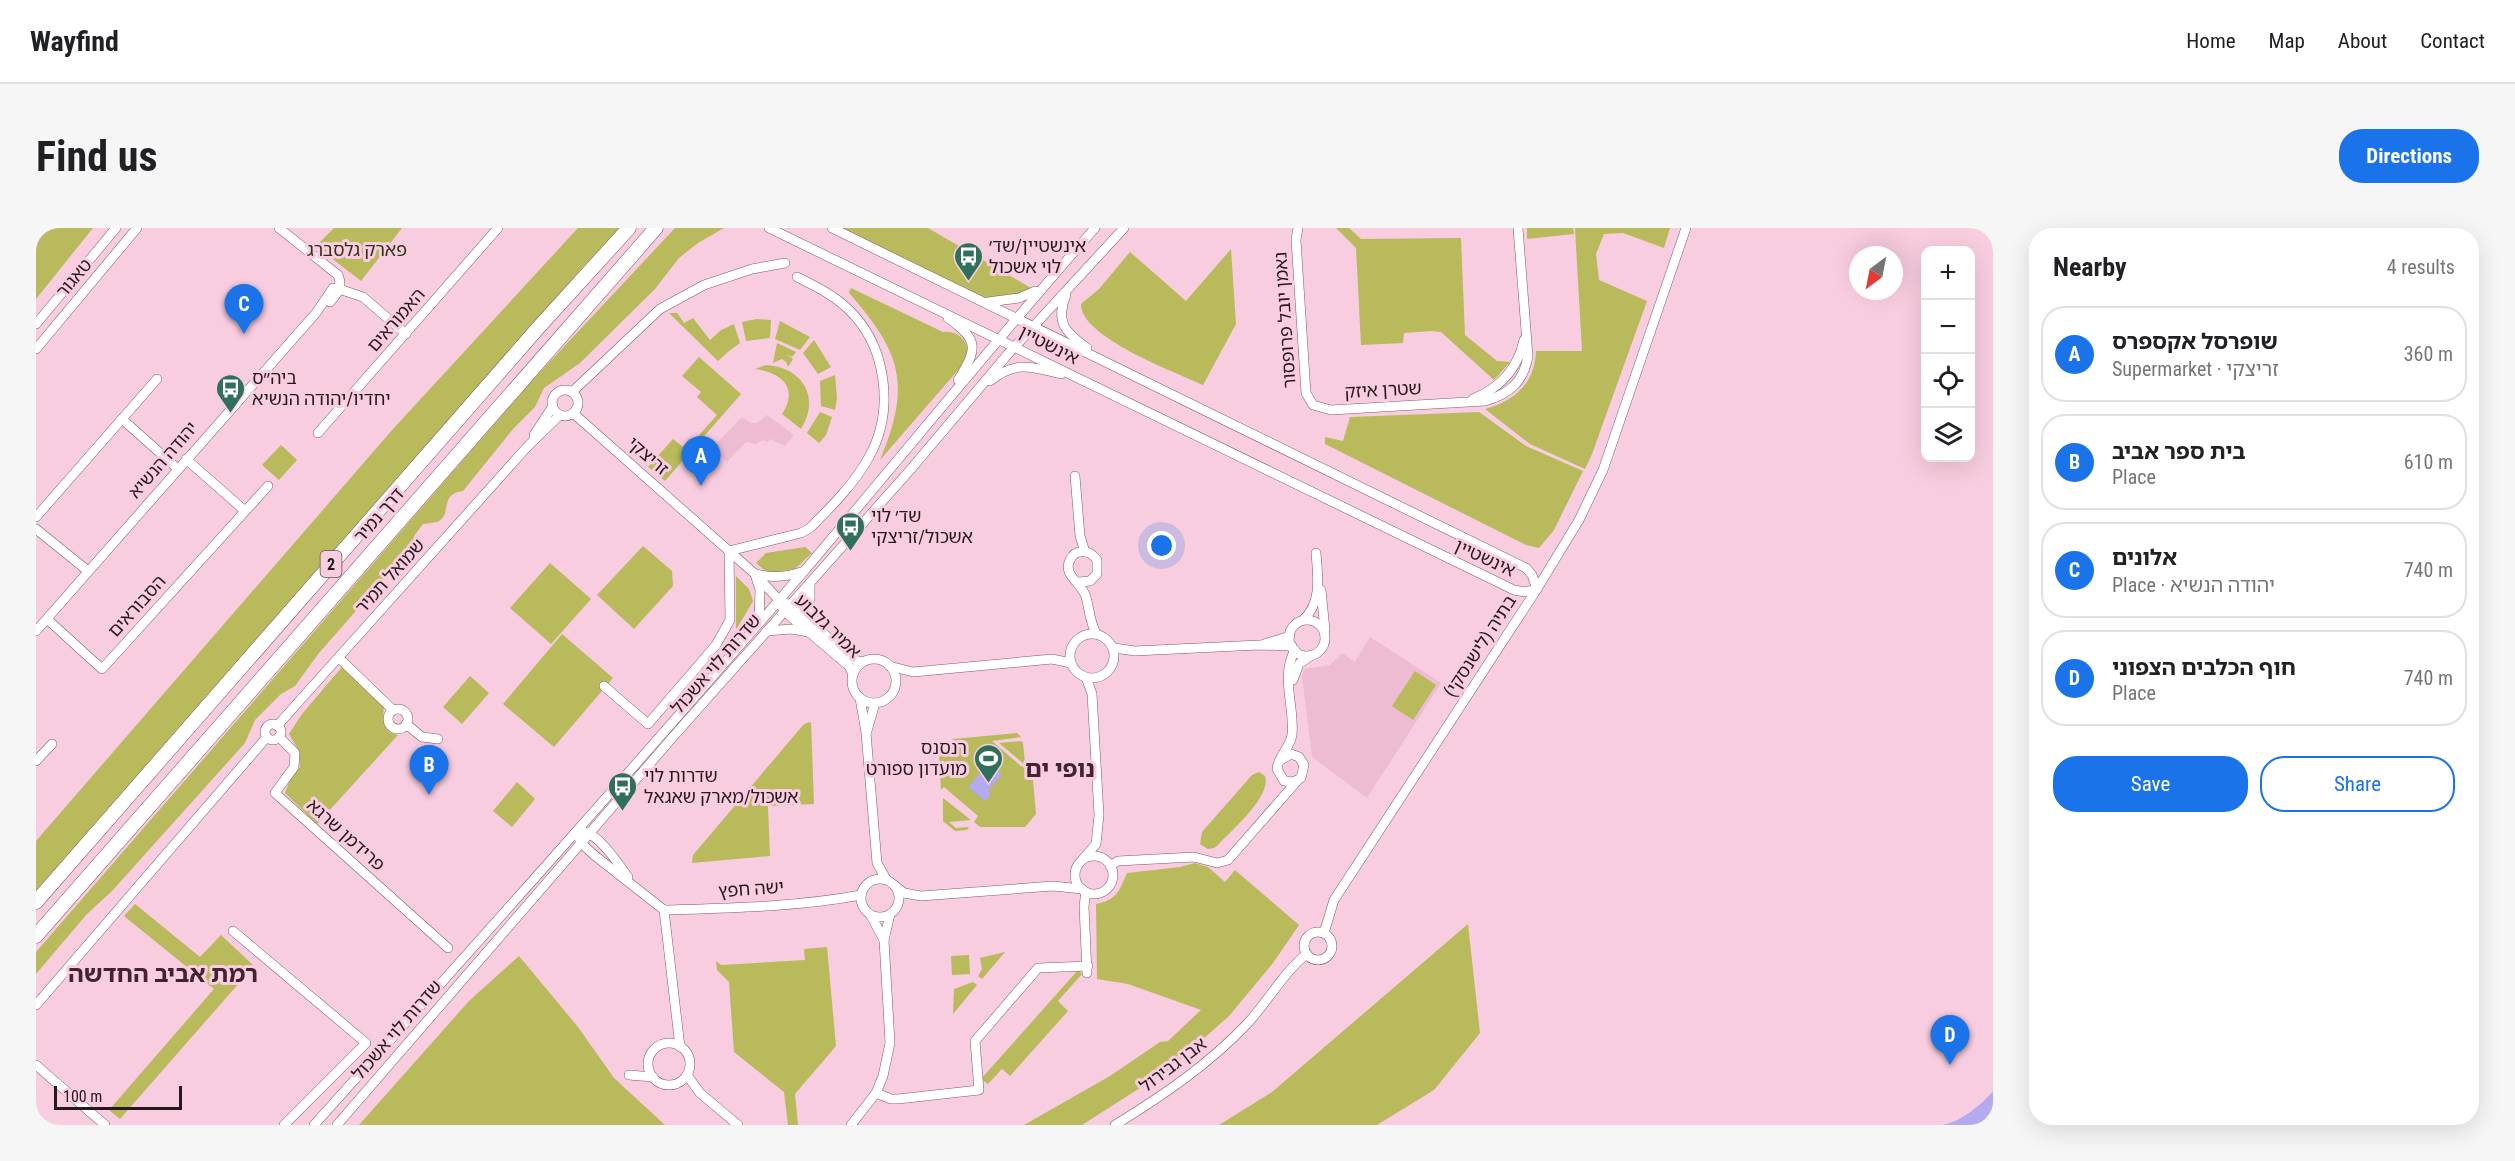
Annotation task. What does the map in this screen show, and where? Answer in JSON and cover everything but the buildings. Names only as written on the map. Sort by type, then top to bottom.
[{"type":"highway","name":"דרך נמיר","points":[[36,902],[628,228]]},
{"type":"highway","name":"דרך נמיר","points":[[36,936],[657,228]]},
{"type":"street","name":"טאגור","points":[[36,324],[116,228]]},
{"type":"street","name":"טאגור","points":[[36,349],[137,228]]},
{"type":"street","points":[[279,228],[290,231],[309,252],[338,276],[341,282],[337,288],[363,297],[406,334]]},
{"type":"street","name":"האמוראים","points":[[318,433],[498,228]]},
{"type":"street","name":"אינשטיין","points":[[769,228],[1514,590],[1525,592],[1537,589],[1532,575],[1526,568],[832,228]]},
{"type":"street","name":"שדרות לוי אשכול","points":[[314,1125],[617,787],[1095,228]]},
{"type":"street","name":"שדרות לוי אשכול","points":[[337,1125],[1015,346],[1124,228]]},
{"type":"street","name":"נאמן יובל פרופסור","points":[[1293,228],[1296,240],[1308,397]]},
{"type":"street","name":"נאמן יובל פרופסור","points":[[1296,240],[1298,228]]},
{"type":"street","name":"שטרן איזק","points":[[1308,397],[1316,406],[1331,410],[1464,402],[1490,390],[1506,377],[1518,360],[1526,331],[1518,228]]},
{"type":"street","name":"בתיה (לישנסקי)","points":[[1324,933],[1334,900],[1537,589],[1579,520],[1600,477],[1686,228]]},
{"type":"street","points":[[572,392],[660,309],[713,282],[752,269],[785,264]]},
{"type":"street","points":[[729,551],[753,547],[801,533],[818,519],[856,476],[871,454],[880,429],[884,381],[877,353],[865,328],[848,309],[825,291],[797,277]]},
{"type":"street","points":[[980,301],[1001,302],[1025,297],[1049,281]]},
{"type":"street","name":"יהודה הנשיא","points":[[36,631],[316,312],[330,302],[337,288]]},
{"type":"street","points":[[1069,288],[1062,306],[1062,322],[1078,341],[1111,364]]},
{"type":"street","points":[[928,305],[961,328],[973,348],[972,356],[940,408]]},
{"type":"street","points":[[972,397],[996,376],[1016,367],[1024,366],[1075,377]]},
{"type":"street","points":[[36,517],[157,379]]},
{"type":"street","points":[[564,390],[572,392],[578,402],[573,412],[567,416],[560,415],[553,406],[556,394],[564,390]]},
{"type":"street","name":"שמואל תמיר","points":[[527,447],[553,406]]},
{"type":"street","name":"זריצקי","points":[[573,412],[755,574],[778,599]]},
{"type":"street","name":"שמואל תמיר","points":[[277,726],[527,447],[560,415]]},
{"type":"street","points":[[122,419],[178,469]]},
{"type":"street","points":[[186,459],[245,511]]},
{"type":"street","points":[[1074,476],[1081,552]]},
{"type":"street","name":"הסבוראים","points":[[46,619],[102,669],[268,486]]},
{"type":"street","points":[[36,529],[88,571]]},
{"type":"street","name":"שדרות לוי אשכול","points":[[604,686],[648,724],[716,645],[730,620],[729,551]]},
{"type":"street","points":[[1081,552],[1094,556],[1099,565],[1098,574],[1090,581],[1086,595],[1088,616],[1084,635]]},
{"type":"street","points":[[1081,552],[1069,560],[1068,571],[1070,576],[1079,582],[1086,595]]},
{"type":"street","points":[[1109,864],[1118,861],[1194,857],[1223,862],[1228,860],[1298,780],[1305,769],[1299,757],[1296,741],[1293,678],[1299,664],[1323,645],[1325,635],[1316,553]]},
{"type":"street","points":[[755,574],[771,578],[786,577],[804,571]]},
{"type":"street","points":[[755,574],[760,590],[759,622]]},
{"type":"street","points":[[1274,807],[1281,778],[1277,770],[1279,760],[1292,736],[1289,673],[1293,648],[1290,636],[1296,624],[1303,620],[1315,603],[1318,576]]},
{"type":"street","points":[[1079,582],[1090,581]]},
{"type":"street","points":[[767,631],[791,628],[813,629],[810,583]]},
{"type":"street","name":"אמיר גלבוע","points":[[778,599],[813,629],[857,661],[862,662]]},
{"type":"street","points":[[1088,616],[1096,634]]},
{"type":"street","points":[[1303,620],[1317,623],[1325,635]]},
{"type":"street","name":"אמיר גלבוע","points":[[813,629],[849,666],[853,674]]},
{"type":"street","points":[[1052,659],[1072,647],[1084,635],[1096,634],[1109,640],[1114,648],[1114,661],[1110,670],[1097,678],[1086,677],[1078,673],[1071,663],[1072,647]]},
{"type":"street","points":[[1259,645],[1290,636]]},
{"type":"street","points":[[1114,648],[1135,651],[1259,645],[1293,648],[1301,654],[1312,655]]},
{"type":"street","points":[[1114,661],[1135,651]]},
{"type":"street","points":[[339,658],[393,710]]},
{"type":"street","points":[[913,672],[895,686],[888,697],[875,703],[860,698],[853,690],[853,674],[862,662],[876,660],[913,672],[1052,659],[1071,663]]},
{"type":"street","points":[[889,666],[894,673],[895,686]]},
{"type":"street","points":[[869,882],[877,879],[890,882],[904,893],[921,896],[1053,886],[1101,892],[1110,885],[1113,876],[1102,846],[1099,815],[1092,694],[1086,677]]},
{"type":"street","points":[[1092,694],[1097,678]]},
{"type":"street","points":[[860,698],[866,733],[877,863],[861,895],[862,905],[870,914],[884,940]]},
{"type":"street","points":[[866,733],[875,703]]},
{"type":"street","points":[[399,709],[405,712],[408,718],[406,724],[398,729],[390,725],[388,715],[393,710],[399,709]]},
{"type":"street","points":[[36,1005],[267,737],[267,727],[272,724],[277,726],[281,732],[279,737],[273,740],[267,737]]},
{"type":"street","points":[[406,724],[422,737],[438,739]]},
{"type":"street","name":"פרידמן שרגא","points":[[279,737],[295,753],[294,767],[274,793],[448,948]]},
{"type":"street","points":[[36,761],[52,744]]},
{"type":"street","points":[[1279,760],[1291,754],[1299,757]]},
{"type":"street","points":[[1281,778],[1289,782],[1298,780]]},
{"type":"street","points":[[1053,886],[1063,882],[1075,872],[1096,844],[1099,815]]},
{"type":"street","points":[[576,831],[590,833],[633,884]]},
{"type":"street","points":[[576,831],[581,843],[664,910],[675,1018],[680,1047],[689,1057],[690,1066],[687,1075],[678,1083]]},
{"type":"street","points":[[1083,859],[1097,856],[1109,864]]},
{"type":"street","points":[[851,1125],[876,1093],[883,1076],[890,1043],[884,940],[899,897],[877,863]]},
{"type":"street","points":[[876,1093],[891,1099],[898,1099],[979,1090],[975,1041],[1038,968],[1088,969],[1084,890],[1076,881],[1075,872]]},
{"type":"street","name":"ישה חפץ","points":[[664,910],[718,909],[840,899],[861,895]]},
{"type":"street","points":[[870,914],[878,917],[921,896]]},
{"type":"street","name":"ישה חפץ","points":[[840,899],[862,905]]},
{"type":"street","name":"שדרות לוי אשכול","points":[[233,931],[366,1043],[284,1125]]},
{"type":"street","points":[[1316,932],[1324,933],[1333,944],[1328,957],[1319,960],[1307,954],[1304,946],[1309,935],[1316,932]]},
{"type":"street","name":"אבן גבירול","points":[[1115,1125],[1153,1101],[1214,1056],[1246,1025],[1296,963],[1307,954]]},
{"type":"street","points":[[667,1044],[675,1018]]},
{"type":"street","points":[[648,1074],[649,1059],[654,1051],[667,1044],[680,1047]]},
{"type":"street","points":[[36,1065],[105,1125]]},
{"type":"street","points":[[629,1075],[648,1074],[665,1084],[678,1083],[700,1093]]},
{"type":"street","points":[[687,1075],[700,1093],[738,1125]]},
{"type":"shaded area","points":[[767,415],[794,435],[785,446],[770,439],[767,442],[763,440],[756,444],[746,442],[727,462],[712,448],[742,417],[751,423],[757,423]]},
{"type":"shaded area","points":[[1370,637],[1441,683],[1367,798],[1312,757],[1302,676],[1305,669],[1330,665],[1342,653],[1355,662]]},
{"type":"shaded area","points":[[989,763],[1002,775],[988,791],[991,794],[985,801],[968,787]]},
{"type":"shaded area","points":[[1993,1091],[1993,1125],[1943,1125],[1971,1112]]},
{"type":"green space","points":[[36,228],[93,228],[36,299]]},
{"type":"green space","name":"פארק גלסברג","points":[[334,228],[402,228],[361,281],[316,246]]},
{"type":"green space","points":[[578,228],[621,228],[583,267],[36,895],[36,841],[393,429]]},
{"type":"green space","points":[[675,228],[724,228],[698,243],[679,258],[655,289],[580,363],[544,388],[535,407],[513,429],[463,491],[451,496],[443,518],[437,522],[423,524],[414,536],[412,547],[319,653],[295,686],[281,694],[255,720],[245,743],[112,891],[87,914],[36,974],[36,952],[529,384]]},
{"type":"green space","points":[[840,228],[928,228],[1031,288],[1026,292],[1006,297],[979,296]]},
{"type":"green space","points":[[1336,228],[1349,228],[1361,239],[1461,238],[1465,335],[1497,361],[1510,362],[1494,380],[1441,332],[1404,333],[1403,343],[1361,345],[1356,248]]},
{"type":"green space","points":[[1527,228],[1573,228],[1574,234],[1527,239]]},
{"type":"green space","points":[[1575,228],[1670,228],[1664,248],[1623,233],[1604,234],[1596,254],[1599,280],[1647,301],[1585,469],[1530,444],[1485,409],[1514,396],[1521,389],[1532,372],[1536,351],[1582,351]]},
{"type":"green space","points":[[1231,249],[1236,324],[1203,385],[1112,341],[1096,329],[1085,316],[1081,304],[1099,289],[1130,252],[1186,301]]},
{"type":"green space","points":[[851,288],[943,332],[957,334],[966,344],[969,353],[959,369],[880,460],[896,411],[898,390],[896,370],[880,333],[849,293]]},
{"type":"green space","points":[[669,313],[677,313],[684,323],[693,318],[710,340],[721,330],[734,324],[740,343],[718,361]]},
{"type":"green space","points":[[757,319],[771,320],[770,338],[746,341],[742,322]]},
{"type":"green space","points":[[780,321],[810,337],[800,350],[775,339]]},
{"type":"green space","points":[[814,340],[831,367],[818,374],[803,353]]},
{"type":"green space","points":[[777,343],[796,352],[792,357],[786,354],[793,359],[788,367],[782,359],[773,363]]},
{"type":"green space","points":[[699,357],[741,394],[665,481],[648,467],[673,439],[683,447],[689,439],[693,442],[717,415],[697,397],[701,392],[682,376]]},
{"type":"green space","points":[[766,365],[789,371],[804,386],[809,406],[801,429],[782,414],[789,397],[785,383],[773,374],[755,369]]},
{"type":"green space","points":[[835,375],[837,398],[835,410],[821,406],[820,381]]},
{"type":"green space","points":[[820,412],[832,417],[826,435],[819,443],[807,433]]},
{"type":"green space","points":[[1479,412],[1526,446],[1583,471],[1554,530],[1539,548],[1526,545],[1325,444],[1325,437],[1343,441],[1350,417]]},
{"type":"green space","points":[[281,445],[297,460],[279,480],[262,465]]},
{"type":"green space","points":[[643,546],[672,571],[673,586],[634,629],[597,595]]},
{"type":"green space","points":[[805,547],[812,553],[795,569],[768,573],[756,563],[766,553]]},
{"type":"green space","points":[[550,563],[591,599],[551,644],[510,608]]},
{"type":"green space","points":[[736,576],[749,589],[753,601],[736,630]]},
{"type":"green space","points":[[562,634],[613,678],[554,747],[503,704]]},
{"type":"green space","points":[[342,667],[384,706],[383,719],[389,732],[398,735],[317,824],[285,793],[290,780],[300,767],[299,751],[289,734],[302,714]]},
{"type":"green space","points":[[1415,671],[1436,685],[1413,720],[1392,706]]},
{"type":"green space","points":[[470,676],[489,693],[462,724],[443,707]]},
{"type":"green space","points":[[811,722],[814,804],[768,806],[770,856],[692,863],[693,855],[804,724]]},
{"type":"green space","name":"רנסנס מועדון ספורט","points":[[1017,733],[1021,737],[992,741],[1022,767],[1024,764],[999,743],[1021,741],[1023,743],[1025,763],[1032,769],[1036,814],[1025,827],[980,827],[974,822],[978,816],[944,787],[941,790],[939,755],[953,739]]},
{"type":"green space","points":[[1259,772],[1265,776],[1266,784],[1257,803],[1249,813],[1214,848],[1208,849],[1200,844],[1202,832],[1252,775]]},
{"type":"green space","points":[[517,782],[535,799],[512,827],[493,811]]},
{"type":"green space","points":[[943,798],[971,820],[949,822],[956,828],[969,827],[967,830],[955,831],[943,821]]},
{"type":"green space","points":[[1195,863],[1208,867],[1225,882],[1235,870],[1299,925],[1273,963],[1229,1016],[1168,1070],[1082,1125],[1024,1125],[1110,1076],[1160,1042],[1168,1041],[1201,1010],[1128,984],[1097,979],[1096,904],[1109,900],[1116,894],[1127,873]]},
{"type":"green space","points":[[135,904],[200,957],[221,935],[254,966],[120,1119],[109,1110],[214,989],[124,916]]},
{"type":"green space","points":[[1468,924],[1480,1033],[1434,1090],[1377,1125],[1219,1125],[1272,1092]]},
{"type":"green space","points":[[827,947],[836,1046],[795,1094],[798,1125],[788,1125],[784,1092],[734,1052],[729,982],[717,970],[716,961],[721,965],[805,960],[804,949]]},
{"type":"green space","points":[[1005,952],[982,979],[978,976],[982,969],[980,958]]},
{"type":"green space","points":[[969,955],[970,974],[952,975],[951,956]]},
{"type":"green space","points":[[519,956],[578,1027],[614,1078],[665,1125],[359,1125],[469,1001]]},
{"type":"green space","points":[[1078,970],[1082,974],[1058,1001],[1068,1011],[1010,1076],[1002,1069],[988,1084],[981,1079]]},
{"type":"green space","points":[[973,982],[977,985],[953,1014],[954,989]]},
{"type":"place","name":"אינשטיין/שד׳ לוי אשכול","points":[[968,282]]},
{"type":"place","name":"אלונים","points":[[244,334]]},
{"type":"place","name":"ביה״ס יחדיו/יהודה הנשיא","points":[[231,414]]},
{"type":"place","name":"שופרסל אקספרס","points":[[701,486]]},
{"type":"place","name":"שד׳ לוי אשכול/זריצקי","points":[[850,552]]},
{"type":"place","name":"רנסנס מועדון ספורט","points":[[988,784]]},
{"type":"place","name":"בית ספר אביב","points":[[429,795]]},
{"type":"place","name":"שדרות לוי אשכול/מארק שאגאל","points":[[623,812]]},
{"type":"place","name":"חוף הכלבים הצפוני","points":[[1950,1065]]},
{"type":"district","name":"נופי ים","points":[[1060,769]]},
{"type":"district","name":"רמת אביב החדשה","points":[[163,974]]}]
